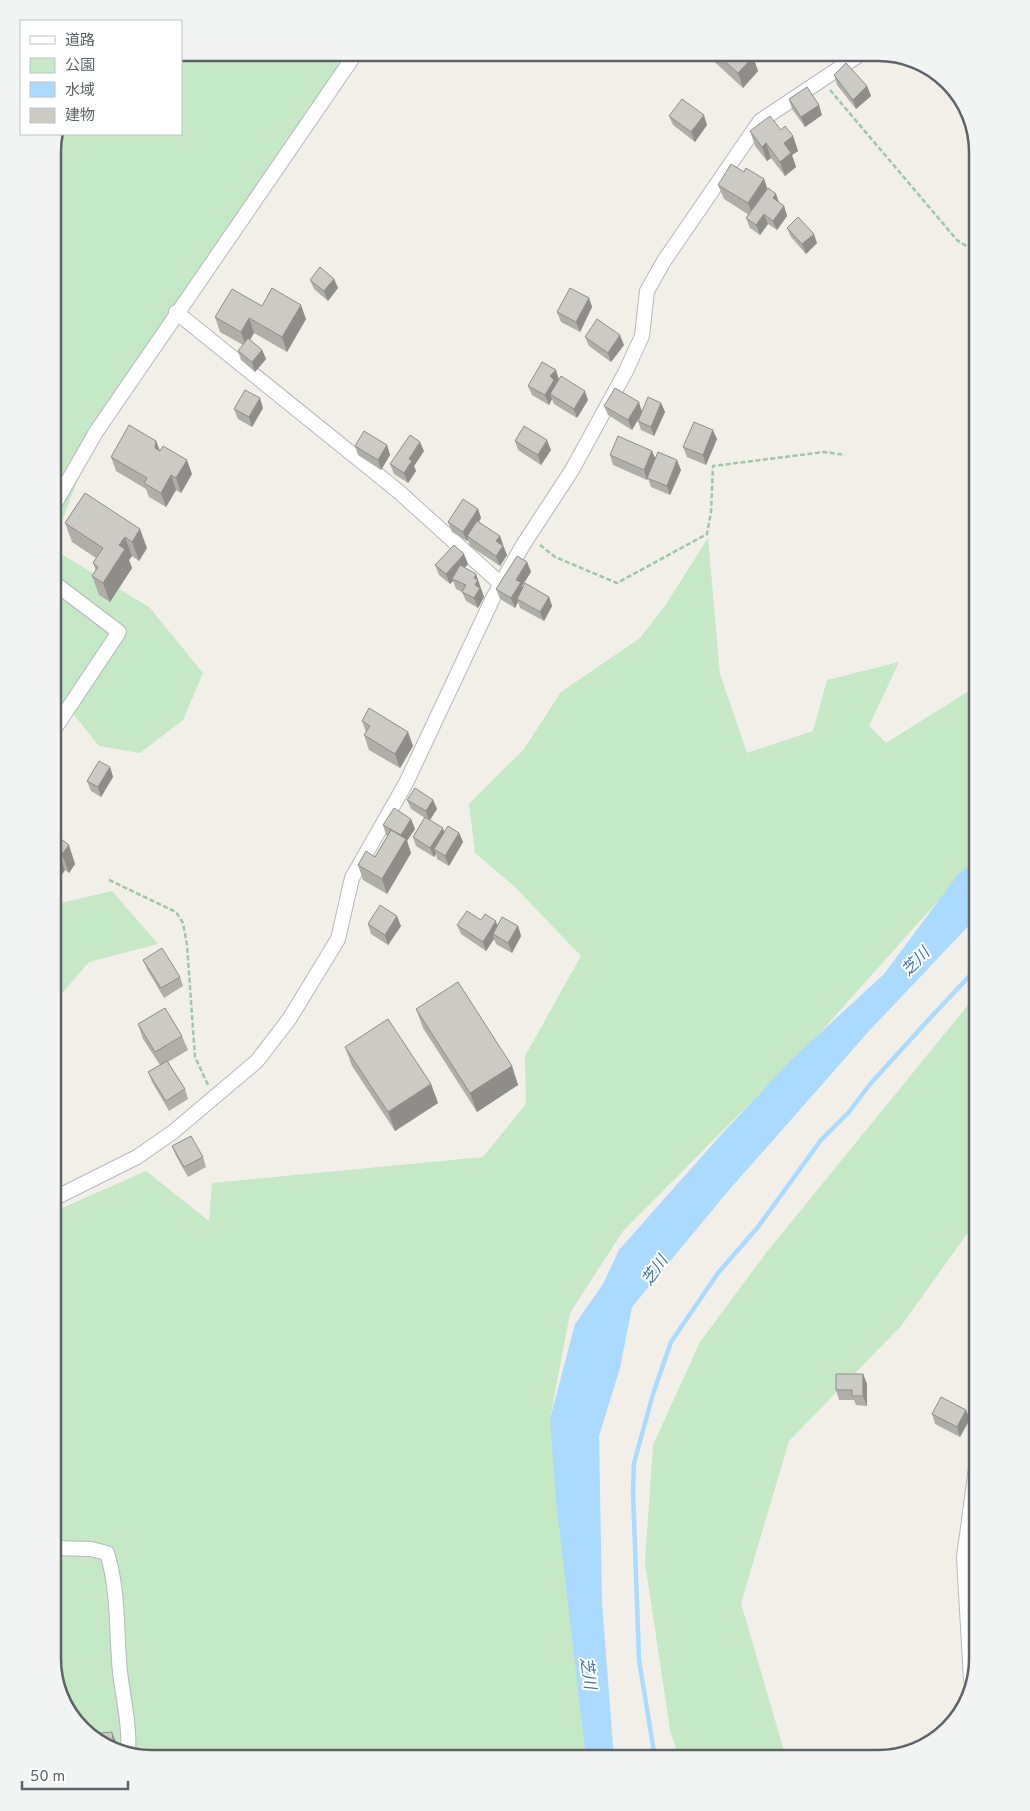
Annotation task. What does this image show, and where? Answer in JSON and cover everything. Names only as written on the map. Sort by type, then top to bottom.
[{"type":"street","points":[[61,493],[96,432],[176,312],[350,61]]},
{"type":"street","points":[[61,1195],[137,1157],[214,1098],[257,1061],[290,1018],[338,939],[352,878],[406,783],[501,584],[529,536],[572,470],[625,373],[642,336],[647,291],[664,260],[760,121],[850,61]]},
{"type":"street","points":[[176,312],[398,491],[501,584]]},
{"type":"street","points":[[61,588],[119,632],[61,719]]},
{"type":"street","points":[[61,1549],[107,1553],[114,1576],[120,1670],[128,1746]]},
{"type":"street","points":[[969,1554],[964,1566],[969,1647]]},
{"type":"path","points":[[821,80],[884,151],[957,240],[969,247]]},
{"type":"path","points":[[529,536],[555,557],[617,583],[707,534],[711,512],[713,466],[824,452],[845,456]]},
{"type":"path","points":[[109,880],[176,912],[183,923],[187,945],[195,1057],[214,1098]]},
{"type":"green space","points":[[182,61],[350,61],[96,432],[61,524],[61,146],[63,135],[182,135]]},
{"type":"green space","points":[[708,538],[720,674],[747,753],[813,731],[827,680],[899,662],[869,726],[886,743],[969,691],[969,871],[944,894],[818,1035],[623,1231],[570,1313],[550,1419],[585,1750],[146,1750],[123,1745],[112,1740],[92,1727],[84,1719],[71,1699],[62,1671],[61,1208],[146,1171],[209,1221],[212,1183],[483,1157],[526,1104],[525,1056],[581,956],[514,886],[475,853],[469,804],[524,749],[561,692],[640,638],[665,606]]},
{"type":"green space","points":[[61,554],[149,607],[203,673],[183,720],[140,753],[99,746],[63,701],[61,702]]},
{"type":"green space","points":[[112,891],[158,944],[89,962],[61,995],[61,903]]},
{"type":"green space","points":[[969,1004],[969,1231],[901,1326],[789,1441],[741,1603],[784,1750],[676,1750],[670,1730],[645,1562],[653,1445],[700,1342],[766,1253]]},
{"type":"water","name":"芝川","points":[[969,866],[969,925],[869,1031],[730,1189],[632,1307],[620,1368],[599,1436],[602,1602],[613,1750],[585,1750],[556,1500],[550,1419],[575,1324],[603,1284],[619,1250],[719,1137],[792,1059],[884,974],[959,873]]},
{"type":"building","points":[[724,61],[749,61],[738,73]]},
{"type":"building","points":[[846,63],[867,86],[853,100],[834,75]]},
{"type":"building","points":[[807,87],[819,105],[801,117],[789,99]]},
{"type":"building","points":[[682,99],[704,115],[691,132],[669,116]]},
{"type":"building","points":[[770,116],[781,130],[785,126],[793,136],[784,143],[791,153],[780,162],[766,143],[762,147],[750,131]]},
{"type":"building","points":[[731,164],[744,172],[746,168],[764,179],[748,203],[718,185]]},
{"type":"building","points":[[768,188],[776,194],[773,198],[784,206],[773,221],[764,214],[756,225],[746,218]]},
{"type":"building","points":[[798,217],[814,234],[802,244],[787,228]]},
{"type":"building","points":[[320,267],[334,279],[324,291],[310,280]]},
{"type":"building","points":[[272,288],[301,305],[282,337],[249,318],[241,332],[215,317],[232,289],[262,306]]},
{"type":"building","points":[[570,288],[589,298],[576,322],[557,312]]},
{"type":"building","points":[[597,319],[620,335],[608,353],[585,337]]},
{"type":"building","points":[[248,338],[262,350],[252,362],[238,351]]},
{"type":"building","points":[[542,362],[556,370],[550,376],[554,380],[545,395],[528,386]]},
{"type":"building","points":[[561,376],[585,391],[574,409],[550,394]]},
{"type":"building","points":[[615,388],[639,402],[628,420],[604,406]]},
{"type":"building","points":[[245,390],[260,398],[249,417],[234,409]]},
{"type":"building","points":[[648,397],[661,403],[651,427],[638,421]]},
{"type":"building","points":[[694,422],[713,430],[703,455],[683,447]]},
{"type":"building","points":[[129,425],[156,441],[155,448],[160,451],[163,446],[187,460],[176,478],[171,475],[161,493],[144,483],[147,478],[111,457]]},
{"type":"building","points":[[524,426],[547,440],[538,455],[515,441]]},
{"type":"building","points":[[364,431],[387,445],[378,460],[355,446]]},
{"type":"building","points":[[410,435],[420,442],[409,459],[412,461],[404,473],[390,464]]},
{"type":"building","points":[[618,436],[652,451],[644,470],[610,455]]},
{"type":"building","points":[[658,452],[677,460],[667,486],[647,478]]},
{"type":"building","points":[[85,493],[140,529],[132,542],[125,537],[119,545],[125,549],[103,583],[92,576],[98,567],[93,563],[103,548],[65,523]]},
{"type":"building","points":[[463,499],[478,509],[463,532],[448,522]]},
{"type":"building","points":[[477,521],[500,536],[496,541],[503,546],[496,556],[467,536]]},
{"type":"building","points":[[454,545],[464,554],[446,574],[435,565]]},
{"type":"building","points":[[517,556],[527,562],[516,580],[521,582],[511,598],[496,589]]},
{"type":"building","points":[[460,565],[476,574],[474,578],[478,580],[475,585],[480,588],[474,598],[462,592],[466,585],[452,579]]},
{"type":"building","points":[[525,583],[549,597],[540,612],[517,599]]},
{"type":"building","points":[[369,708],[408,732],[395,754],[364,735],[370,726],[362,721]]},
{"type":"building","points":[[99,761],[110,767],[98,787],[87,781]]},
{"type":"building","points":[[415,788],[433,800],[426,811],[407,800]]},
{"type":"building","points":[[394,808],[411,819],[401,835],[383,825]]},
{"type":"building","points":[[425,817],[443,828],[430,848],[413,837]]},
{"type":"building","points":[[448,826],[459,833],[445,856],[434,849]]},
{"type":"building","points":[[391,830],[406,839],[382,879],[358,865],[366,851],[375,857]]},
{"type":"building","points":[[61,839],[69,845],[61,853]]},
{"type":"building","points":[[380,905],[397,916],[385,935],[368,924]]},
{"type":"building","points":[[467,911],[481,920],[485,914],[496,921],[483,942],[457,925]]},
{"type":"building","points":[[502,917],[518,926],[508,943],[493,934]]},
{"type":"building","points":[[162,948],[180,977],[161,988],[143,960]]},
{"type":"building","points":[[458,982],[512,1066],[470,1093],[416,1009]]},
{"type":"building","points":[[165,1008],[182,1036],[155,1052],[138,1024]]},
{"type":"building","points":[[388,1019],[431,1084],[388,1112],[345,1047]]},
{"type":"building","points":[[167,1061],[185,1089],[166,1101],[148,1072]]},
{"type":"building","points":[[191,1136],[203,1157],[184,1167],[172,1146]]},
{"type":"building","points":[[836,1374],[863,1374],[863,1396],[852,1396],[852,1390],[836,1390]]},
{"type":"building","points":[[941,1397],[966,1410],[957,1427],[932,1414]]},
{"type":"building","points":[[112,1732],[113,1741],[112,1740],[101,1733]]},
{"type":"waterway","points":[[654,1750],[639,1660],[633,1490],[634,1463],[653,1394],[671,1342],[718,1273],[758,1227],[821,1140],[848,1113],[871,1083],[969,977]]}]
